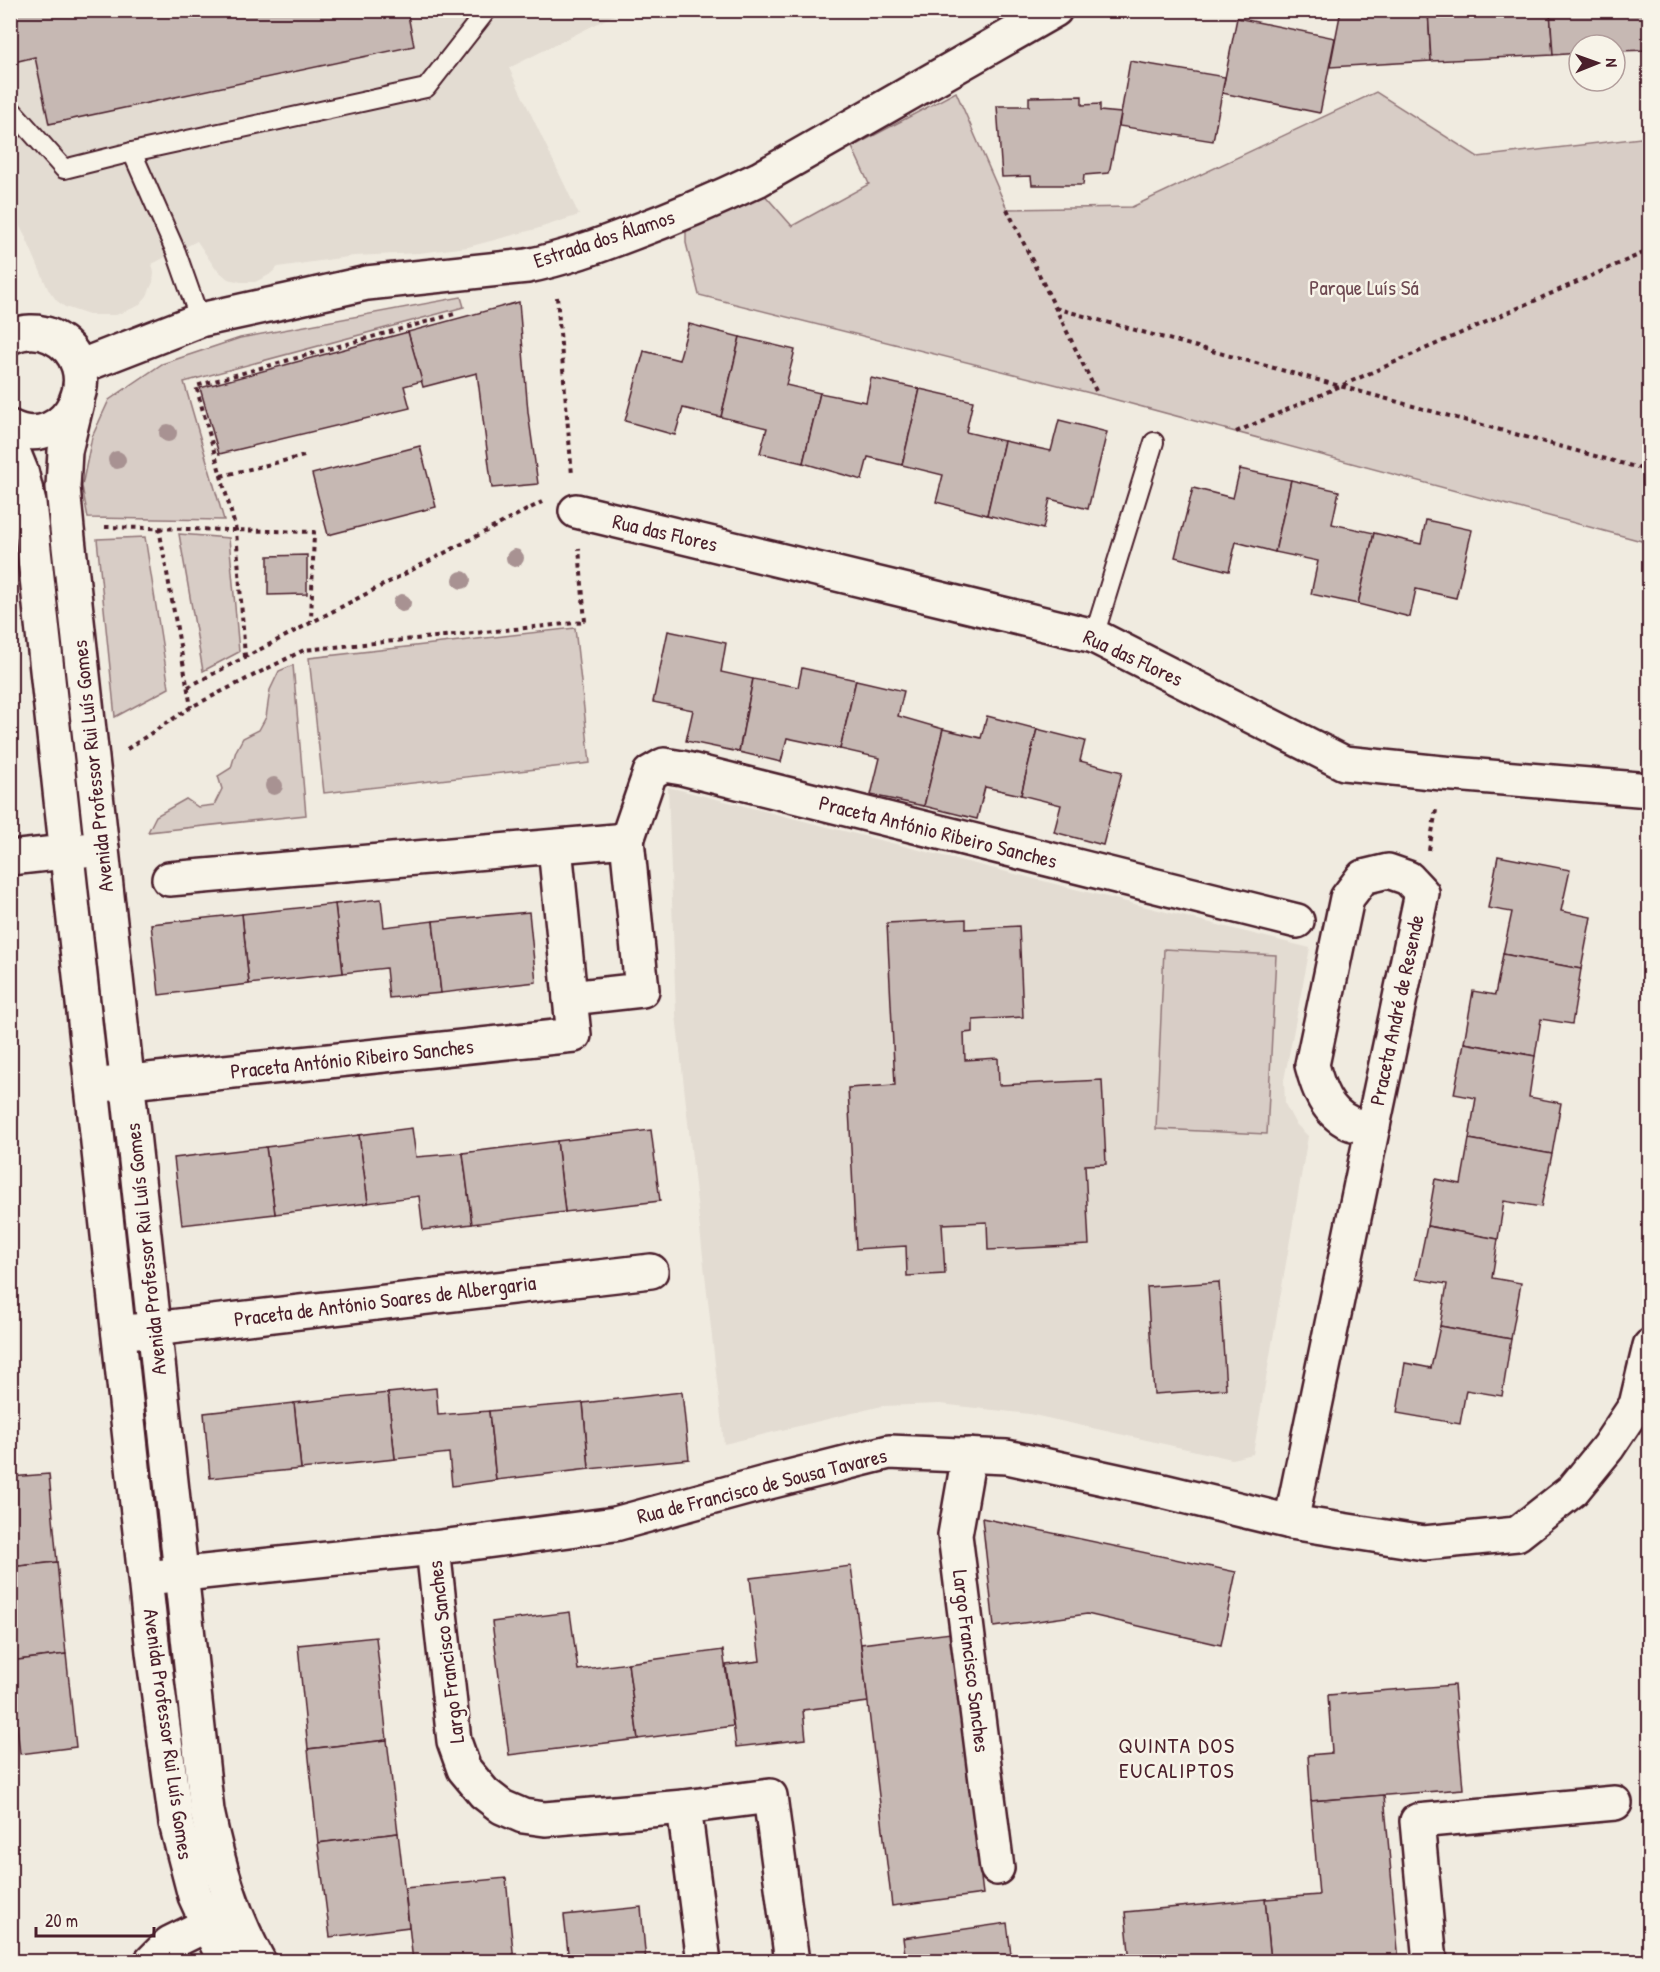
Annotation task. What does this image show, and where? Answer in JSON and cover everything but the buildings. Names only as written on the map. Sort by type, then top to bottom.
[{"type":"street","name":"Estrada dos Álamos","points":[[79,367],[200,320],[367,283],[527,266],[553,261],[675,217],[759,179],[1055,10]]},
{"type":"street","points":[[12,332],[30,332],[53,337],[72,352],[79,367]]},
{"type":"street","name":"Avenida Professor Rui Luís Gomes","points":[[79,367],[81,385],[65,451],[63,487],[207,1811],[217,1857],[225,1962]]},
{"type":"street","points":[[10,427],[17,431],[44,431],[68,417],[77,402]]},
{"type":"street","name":"Avenida Professor Rui Luís Gomes","points":[[10,444],[21,471],[29,503],[146,1578],[176,1823],[195,1896],[246,1939],[259,1962]]},
{"type":"street","name":"Rua das Flores","points":[[563,504],[1094,636],[1344,763],[1650,789]]},
{"type":"street","name":"Praceta António Ribeiro Sanches","points":[[570,998],[642,990],[627,840],[650,773],[664,765],[1297,921]]},
{"type":"street","points":[[170,879],[627,840]]},
{"type":"street","name":"Praceta António Ribeiro Sanches","points":[[92,1086],[574,1035],[555,847]]},
{"type":"street","points":[[10,858],[102,848]]},
{"type":"street","name":"Praceta André de Resende","points":[[1291,1522],[1422,893],[1408,878],[1388,871],[1363,877],[1347,898],[1312,1065],[1317,1087],[1331,1110],[1351,1124],[1373,1126]]},
{"type":"street","name":"Praceta de António Soares de Albergaria","points":[[119,1333],[651,1271]]},
{"type":"street","name":"Rua de Francisco de Sousa Tavares","points":[[146,1578],[433,1548],[615,1524],[890,1452],[1007,1457],[1291,1522],[1424,1543],[1517,1534],[1573,1490],[1608,1447],[1636,1405],[1647,1357]]},
{"type":"street","name":"Largo Francisco Sanches","points":[[969,1455],[955,1535],[997,1868]]},
{"type":"street","name":"Largo Francisco Sanches","points":[[433,1548],[454,1741],[464,1769],[484,1793],[502,1807],[523,1816],[545,1819],[684,1807],[770,1796],[792,1962]]},
{"type":"street","points":[[1430,1962],[1417,1821],[1615,1803]]},
{"type":"street","points":[[684,1807],[704,1962]]},
{"type":"street","points":[[151,1962],[170,1943],[221,1918]]},
{"type":"lane","points":[[10,108],[64,169],[426,88],[487,10]]},
{"type":"lane","points":[[132,152],[176,252],[200,320]]},
{"type":"lane","points":[[1094,636],[1154,442]]},
{"type":"path","points":[[1007,209],[1098,395]]},
{"type":"path","points":[[1236,432],[1650,250]]},
{"type":"path","points":[[93,771],[191,707],[304,650],[585,622],[563,504],[553,261]]},
{"type":"path","points":[[245,657],[236,530],[196,386],[474,309],[467,272]]},
{"type":"path","points":[[1055,308],[1650,471]]},
{"type":"path","points":[[221,477],[308,455]]},
{"type":"path","points":[[188,687],[311,622],[563,504]]},
{"type":"path","points":[[67,529],[84,527],[314,532],[311,622]]},
{"type":"path","points":[[159,528],[191,707]]},
{"type":"path","points":[[1422,893],[1442,773]]},
{"type":"shaded area","points":[[10,11],[622,11],[509,68],[579,215],[468,247],[419,253],[354,256],[278,267],[255,282],[228,279],[215,268],[197,241],[152,264],[153,282],[147,296],[138,306],[116,315],[89,315],[65,307],[48,289],[11,210]]},
{"type":"shaded area","points":[[668,787],[1310,948],[1284,1080],[1285,1104],[1295,1123],[1308,1136],[1253,1454],[1232,1459],[1029,1414],[940,1404],[882,1406],[724,1444],[676,1015]]},
{"type":"green space","name":"Parque Luís Sá","points":[[956,92],[1007,209],[1132,207],[1376,92],[1478,157],[1649,137],[1649,543],[1098,395],[699,295],[686,243],[686,225],[762,192],[792,226],[869,184],[852,147]]},
{"type":"green space","points":[[461,297],[464,307],[184,382],[224,520],[88,518],[82,486],[92,437],[109,400],[162,364],[240,338]]},
{"type":"green space","points":[[179,534],[229,538],[239,652],[203,671]]},
{"type":"green space","points":[[145,537],[169,688],[115,717],[97,539]]},
{"type":"green space","points":[[575,628],[590,763],[324,793],[309,658]]},
{"type":"green space","points":[[293,665],[306,815],[148,832],[156,816],[186,799],[198,807],[214,805],[222,789],[218,776],[231,768],[243,738],[259,730],[266,717],[270,690],[279,671]]},
{"type":"green space","points":[[1164,949],[1276,955],[1267,1134],[1156,1129]]},
{"type":"district","name":"QUINTA DOS EUCALIPTOS","points":[[1177,1758]]}]
